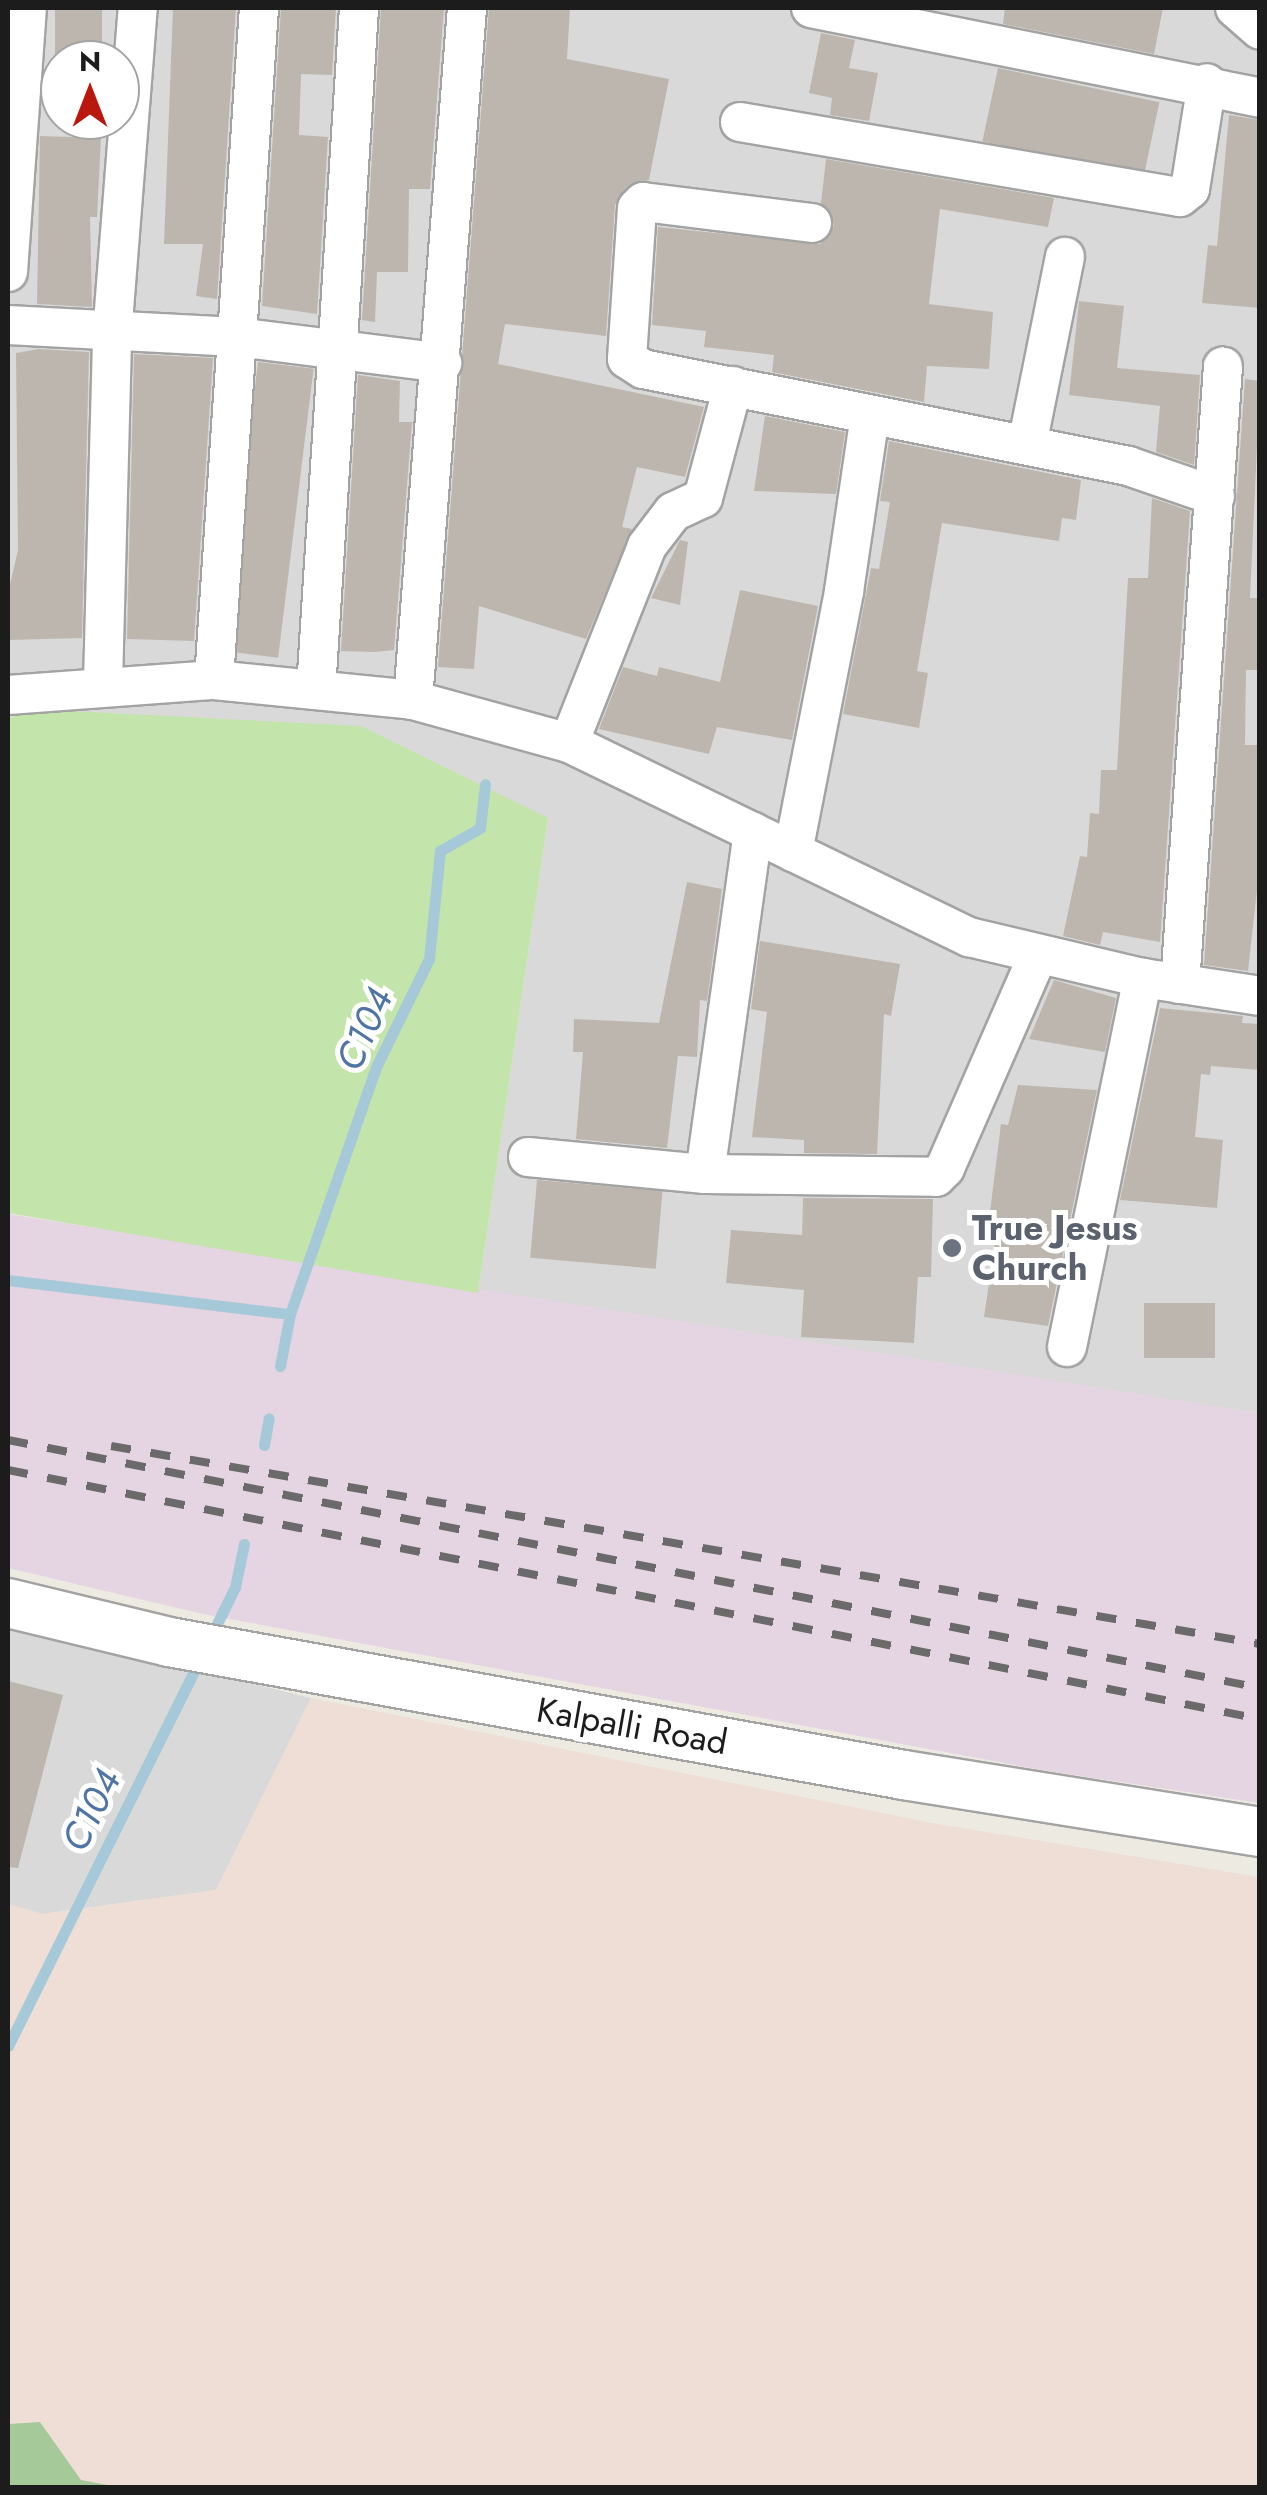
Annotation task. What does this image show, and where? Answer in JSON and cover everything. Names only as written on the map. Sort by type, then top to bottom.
[{"type":"street","points":[[8,272],[27,8]]},
{"type":"street","points":[[102,684],[112,335],[138,8]]},
{"type":"street","points":[[214,680],[259,8]]},
{"type":"street","points":[[316,690],[359,8]]},
{"type":"street","points":[[414,700],[468,8]]},
{"type":"street","points":[[811,8],[1206,83],[1260,98]]},
{"type":"street","points":[[1236,8],[1260,30]]},
{"type":"street","points":[[740,122],[1180,197],[1190,188],[1206,83]]},
{"type":"street","points":[[812,223],[654,200],[637,208],[627,359],[643,369],[1128,466],[1215,496]]},
{"type":"street","points":[[1027,445],[1064,257]]},
{"type":"street","points":[[8,325],[112,335],[237,337],[442,364]]},
{"type":"street","points":[[1180,984],[1223,366]]},
{"type":"street","points":[[569,743],[647,546],[673,512],[703,498],[732,386]]},
{"type":"street","points":[[793,852],[844,591],[870,415]]},
{"type":"street","points":[[8,695],[102,684],[214,680],[414,700],[569,743],[969,936],[1038,956],[1143,978],[1260,996]]},
{"type":"street","points":[[705,1174],[753,832]]},
{"type":"street","points":[[528,1157],[705,1174],[936,1177],[945,1168],[1038,956]]},
{"type":"street","points":[[1067,1347],[1143,978]]},
{"type":"street","name":"Kalpalli Road","points":[[8,1603],[205,1648],[904,1776],[1260,1832]]},
{"type":"shaded area","points":[[8,8],[1259,8],[1259,1413],[478,1293],[548,818],[30,709],[8,719]]},
{"type":"shaded area","points":[[8,1214],[1259,1413],[1259,1803],[1042,1770],[203,1614],[8,1568]]},
{"type":"shaded area","points":[[8,1624],[311,1698],[216,1890],[42,1914],[8,1904]]},
{"type":"shaded area","points":[[311,1698],[932,1823],[1259,1877],[1259,2487],[8,2487],[8,1904],[42,1914],[216,1890]]},
{"type":"green space","points":[[29,709],[361,726],[548,818],[478,1293],[8,1213],[8,719]]},
{"type":"green space","points":[[40,2422],[81,2480],[118,2487],[8,2487],[8,2424]]},
{"type":"building","points":[[55,8],[102,8],[102,40],[55,40]]},
{"type":"building","points":[[173,8],[236,8],[217,299],[196,296],[203,244],[164,244]]},
{"type":"building","points":[[281,8],[336,8],[332,75],[301,74],[299,135],[328,137],[317,314],[262,306]]},
{"type":"building","points":[[381,8],[444,8],[430,189],[409,189],[408,272],[377,272],[375,322],[362,320]]},
{"type":"building","points":[[489,8],[570,8],[567,59],[669,79],[649,180],[628,186],[615,205],[606,336],[505,324],[498,364],[704,407],[685,477],[637,467],[622,527],[632,529],[586,639],[479,606],[474,669],[438,667]]},
{"type":"building","points":[[1005,8],[1163,8],[1154,54],[1003,24]]},
{"type":"building","points":[[821,33],[855,40],[849,68],[878,73],[869,121],[830,115],[832,98],[809,93]]},
{"type":"building","points":[[998,68],[1159,102],[1144,176],[982,141]]},
{"type":"building","points":[[1229,115],[1260,120],[1260,308],[1202,303],[1208,245],[1217,246]]},
{"type":"building","points":[[40,136],[40,140],[101,140],[97,217],[90,217],[92,307],[37,304]]},
{"type":"building","points":[[826,159],[1054,198],[1048,227],[940,209],[929,304],[993,312],[989,369],[927,366],[924,402],[772,372],[774,355],[704,347],[706,331],[652,325],[658,227],[820,244],[834,225],[821,203]]},
{"type":"building","points":[[1079,301],[1124,306],[1117,368],[1200,375],[1194,465],[1156,452],[1160,406],[1069,395]]},
{"type":"building","points":[[39,349],[89,352],[82,638],[8,640],[8,593],[18,550],[16,353]]},
{"type":"building","points":[[134,354],[213,358],[194,641],[127,639]]},
{"type":"building","points":[[258,362],[314,369],[278,658],[223,651]]},
{"type":"building","points":[[358,375],[400,381],[399,422],[412,422],[394,650],[374,652],[341,651]]},
{"type":"building","points":[[1245,379],[1260,381],[1250,598],[1260,598],[1260,670],[1246,670],[1245,745],[1260,745],[1260,863],[1248,971],[1204,965]]},
{"type":"building","points":[[765,416],[845,432],[836,494],[754,491]]},
{"type":"building","points":[[889,441],[1081,480],[1076,520],[1062,518],[1059,541],[942,523],[917,671],[928,673],[919,728],[843,714],[871,568],[879,569],[890,502],[880,501]]},
{"type":"building","points":[[1152,498],[1190,511],[1160,942],[1103,932],[1100,945],[1063,936],[1080,856],[1087,857],[1090,813],[1099,814],[1101,770],[1117,770],[1128,578],[1148,578]]},
{"type":"building","points":[[680,540],[688,542],[680,605],[651,598]]},
{"type":"building","points":[[740,590],[818,606],[792,740],[717,727],[709,754],[599,729],[623,667],[657,676],[659,667],[720,682]]},
{"type":"building","points":[[687,882],[722,889],[707,1001],[700,1000],[697,1057],[678,1056],[667,1148],[576,1139],[583,1052],[573,1052],[574,1019],[659,1023]]},
{"type":"building","points":[[760,941],[900,964],[891,1016],[884,1014],[877,1154],[804,1153],[804,1140],[752,1137],[767,1012],[751,1009]]},
{"type":"building","points":[[1054,980],[1116,998],[1105,1052],[1029,1039]]},
{"type":"building","points":[[1160,1008],[1243,1016],[1242,1023],[1260,1024],[1260,1070],[1211,1066],[1210,1075],[1201,1074],[1195,1137],[1223,1140],[1217,1208],[1120,1200]]},
{"type":"building","points":[[1018,1085],[1097,1090],[1048,1326],[984,1317],[998,1221],[989,1220],[1001,1124],[1008,1125]]},
{"type":"building","points":[[537,1180],[663,1191],[656,1269],[530,1258]]},
{"type":"building","points":[[803,1198],[933,1199],[931,1277],[918,1277],[914,1343],[801,1337],[804,1290],[726,1283],[731,1230],[802,1235]]},
{"type":"building","points":[[1144,1303],[1215,1303],[1215,1358],[1144,1358]]},
{"type":"building","points":[[8,1681],[63,1695],[18,1868],[8,1867]]},
{"type":"waterway","name":"C104","points":[[290,1314],[376,1067],[429,959],[440,851],[480,828],[485,784]]},
{"type":"waterway","points":[[8,1280],[290,1314],[280,1366]]},
{"type":"waterway","name":"C104","points":[[264,1445],[269,1418]]},
{"type":"waterway","name":"C104","points":[[210,1638],[235,1587],[244,1544]]},
{"type":"waterway","name":"C104","points":[[8,2046],[200,1659]]},
{"type":"railway","points":[[8,1440],[1260,1688]]},
{"type":"railway","points":[[111,1446],[1260,1644]]},
{"type":"railway","points":[[8,1470],[1260,1719]]},
{"type":"place","name":"True Jesus Church","points":[[952,1248]]}]
